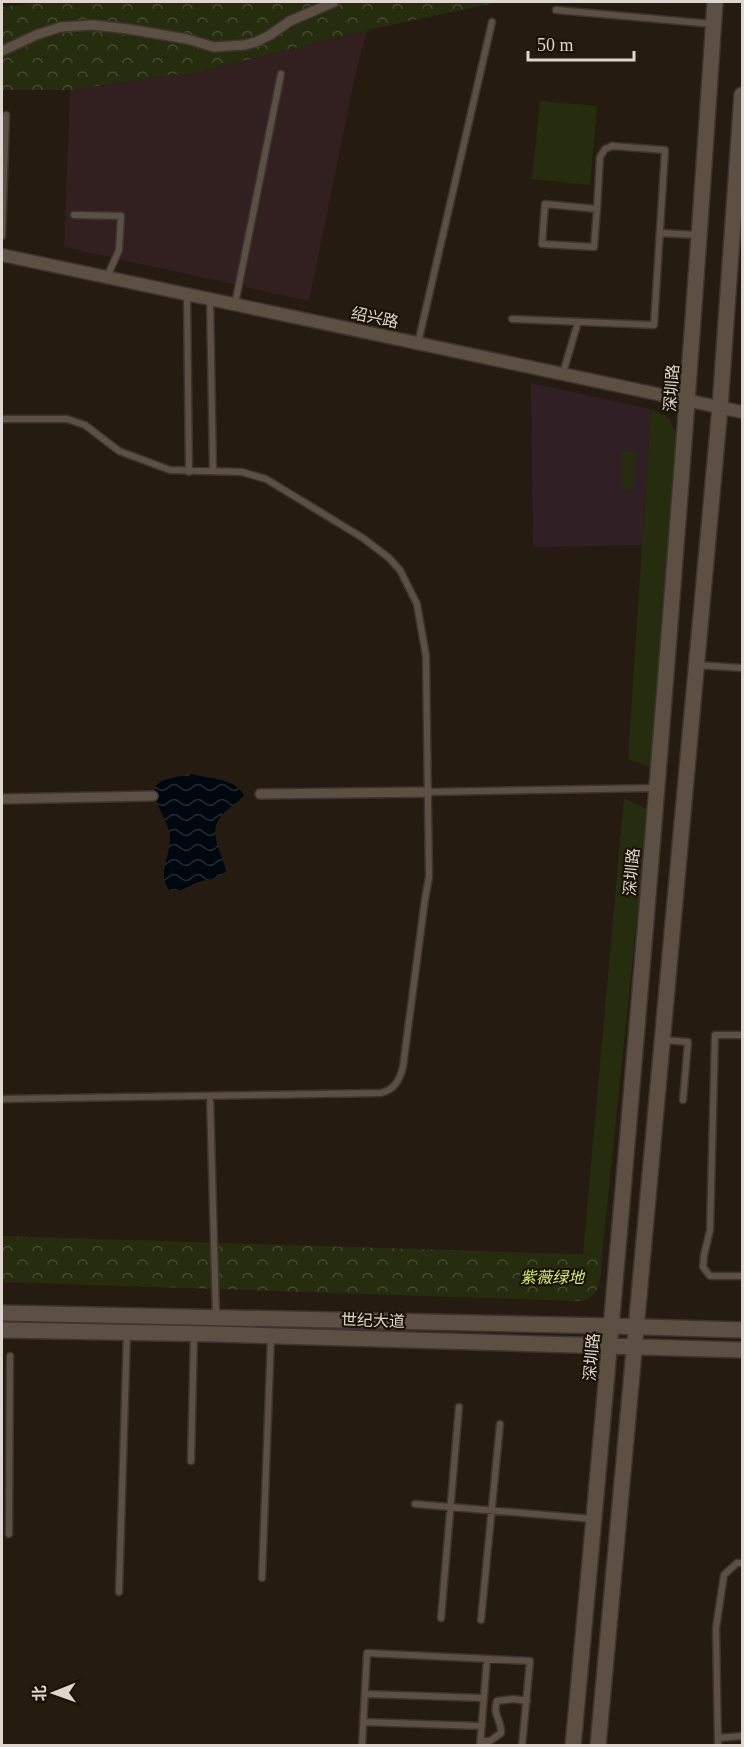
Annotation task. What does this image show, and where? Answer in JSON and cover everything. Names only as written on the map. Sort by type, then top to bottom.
[{"type":"street","points":[[2,51],[36,35],[61,27],[93,25],[129,28],[187,39],[214,47],[245,45],[256,42],[290,21],[334,2]]},
{"type":"street","name":"深圳路","points":[[573,1746],[612,1326],[688,401],[715,2]]},
{"type":"street","points":[[598,1746],[737,234],[742,95]]},
{"type":"street","name":"绍兴路","points":[[2,255],[742,412]]},
{"type":"street","points":[[260,794],[429,792]]},
{"type":"street","points":[[2,799],[153,796]]},
{"type":"street","name":"世纪大道","points":[[2,1313],[742,1330]]},
{"type":"street","name":"世纪大道","points":[[2,1330],[271,1335],[742,1350]]},
{"type":"lane","points":[[556,10],[714,24]]},
{"type":"lane","points":[[418,344],[492,22]]},
{"type":"lane","points":[[235,304],[281,74]]},
{"type":"lane","points":[[2,236],[3,148],[6,115]]},
{"type":"lane","points":[[512,319],[654,325],[665,150],[612,146],[605,150],[600,157],[597,209],[594,248],[543,244],[545,204],[597,209]]},
{"type":"lane","points":[[74,215],[121,216],[119,250],[107,277]]},
{"type":"lane","points":[[660,233],[699,235]]},
{"type":"lane","points":[[187,294],[189,472]]},
{"type":"lane","points":[[210,299],[213,471]]},
{"type":"lane","points":[[563,374],[578,322]]},
{"type":"lane","points":[[2,419],[67,419],[84,425],[119,451],[170,470],[242,472],[266,479],[377,547],[400,570],[417,604],[426,656],[429,792],[429,877],[404,1067],[396,1084],[390,1090],[381,1093],[2,1099]]},
{"type":"lane","points":[[697,665],[742,669]]},
{"type":"lane","points":[[429,792],[656,788]]},
{"type":"lane","points":[[742,1035],[715,1035],[710,1230],[703,1267],[710,1276],[742,1276]]},
{"type":"lane","points":[[663,1040],[688,1042],[683,1100]]},
{"type":"lane","points":[[210,1096],[216,1317]]},
{"type":"lane","points":[[119,1592],[128,1316]]},
{"type":"lane","points":[[191,1461],[194,1333]]},
{"type":"lane","points":[[262,1578],[271,1335]]},
{"type":"lane","points":[[9,1534],[10,1356]]},
{"type":"lane","points":[[441,1618],[459,1407]]},
{"type":"lane","points":[[481,1620],[500,1424]]},
{"type":"lane","points":[[2,1448],[10,1448]]},
{"type":"lane","points":[[415,1504],[594,1519]]},
{"type":"lane","points":[[742,1563],[737,1563],[724,1575],[717,1628],[718,1742],[742,1736]]},
{"type":"lane","points":[[362,1746],[367,1653],[530,1661],[522,1746]]},
{"type":"lane","points":[[487,1659],[480,1743],[490,1741],[501,1733],[495,1708],[497,1701],[513,1699],[526,1701]]},
{"type":"lane","points":[[365,1694],[484,1698]]},
{"type":"lane","points":[[363,1722],[482,1726]]},
{"type":"shaded area","points":[[367,30],[356,72],[309,301],[64,247],[70,90],[191,74]]},
{"type":"shaded area","points":[[531,383],[651,409],[642,545],[533,547]]},
{"type":"green space","points":[[42,2],[499,2],[367,30],[191,74],[70,90],[2,90],[2,7]]},
{"type":"green space","points":[[540,101],[597,106],[590,185],[532,179]]},
{"type":"green space","points":[[651,409],[669,418],[677,434],[651,767],[628,759]]},
{"type":"green space","points":[[622,452],[635,452],[634,489],[621,489]]},
{"type":"green space","points":[[624,798],[648,810],[602,1255],[583,1254]]},
{"type":"green space","name":"紫薇绿地","points":[[2,1236],[602,1255],[597,1290],[593,1295],[580,1301],[2,1282]]},
{"type":"water","points":[[192,774],[228,782],[240,789],[244,795],[222,815],[215,829],[226,871],[217,878],[170,891],[166,885],[164,871],[170,837],[167,824],[157,803],[155,790],[157,785],[163,781]]}]
